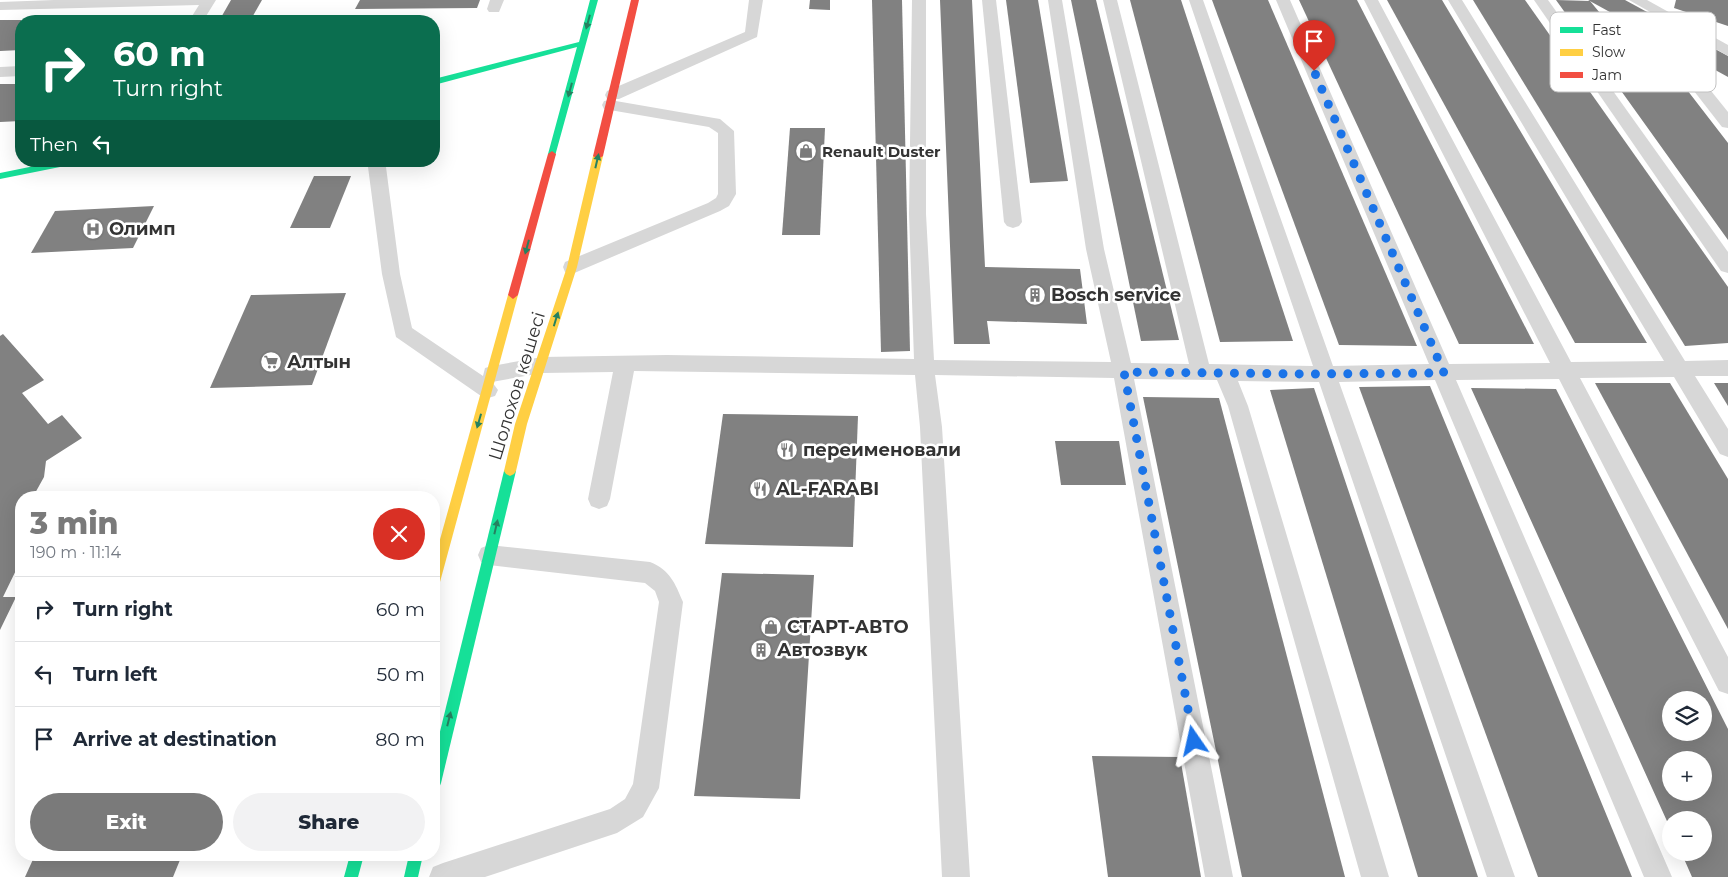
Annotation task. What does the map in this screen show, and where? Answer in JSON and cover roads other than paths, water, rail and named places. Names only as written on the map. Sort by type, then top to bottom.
[{"type":"main road","name":"Шолохов көшесі","points":[[440,561],[587,43],[594,0]]},
{"type":"main road","name":"Шолохов көшесі","points":[[440,759],[521,424],[542,365],[572,267],[612,100],[621,42],[635,0]]},
{"type":"main road","points":[[440,80],[587,43]]},
{"type":"main road","points":[[0,176],[45,167]]},
{"type":"main road","points":[[351,877],[355,861]]},
{"type":"main road","points":[[411,877],[415,861]]},
{"type":"lane","points":[[0,6],[204,0]]},
{"type":"lane","points":[[200,15],[209,0]]},
{"type":"lane","points":[[612,100],[752,34],[756,0]]},
{"type":"lane","points":[[920,0],[918,148],[923,369],[931,427],[956,877]]},
{"type":"lane","points":[[989,0],[1013,222]]},
{"type":"lane","points":[[1055,0],[1095,249],[1124,372],[1219,877]]},
{"type":"lane","points":[[1110,0],[1201,373]]},
{"type":"lane","points":[[1196,0],[1328,374],[1501,877]]},
{"type":"lane","points":[[1283,0],[1658,877]]},
{"type":"lane","points":[[1371,0],[1728,682]]},
{"type":"lane","points":[[1455,0],[1728,448]]},
{"type":"lane","points":[[1542,0],[1550,12]]},
{"type":"lane","points":[[1636,0],[1657,12]]},
{"type":"lane","points":[[1716,44],[1728,50]]},
{"type":"lane","points":[[0,72],[15,71]]},
{"type":"lane","points":[[1606,92],[1728,266]]},
{"type":"lane","points":[[1704,92],[1728,123]]},
{"type":"lane","points":[[572,267],[714,207],[722,202],[727,194],[726,131],[721,126],[612,100]]},
{"type":"lane","points":[[377,167],[391,274],[403,332],[490,382],[542,365],[625,364],[1225,374],[1444,373],[1728,368]]},
{"type":"lane","points":[[599,499],[625,364]]},
{"type":"lane","points":[[1225,374],[1238,406],[1374,877]]},
{"type":"lane","points":[[443,877],[616,820],[634,808],[646,788],[671,602],[664,584],[650,573],[489,555]]},
{"type":"place","name":"Renault Duster","points":[[806,151]]},
{"type":"place","name":"Олимп","points":[[93,229]]},
{"type":"place","name":"Bosch service","points":[[1035,295]]},
{"type":"place","name":"Алтын","points":[[271,362]]},
{"type":"place","name":"переименовали","points":[[787,450]]},
{"type":"place","name":"AL-FARABI","points":[[760,489]]},
{"type":"place","name":"СТАРТ-АВТО","points":[[771,627]]},
{"type":"place","name":"Автозвук","points":[[761,650]]}]
